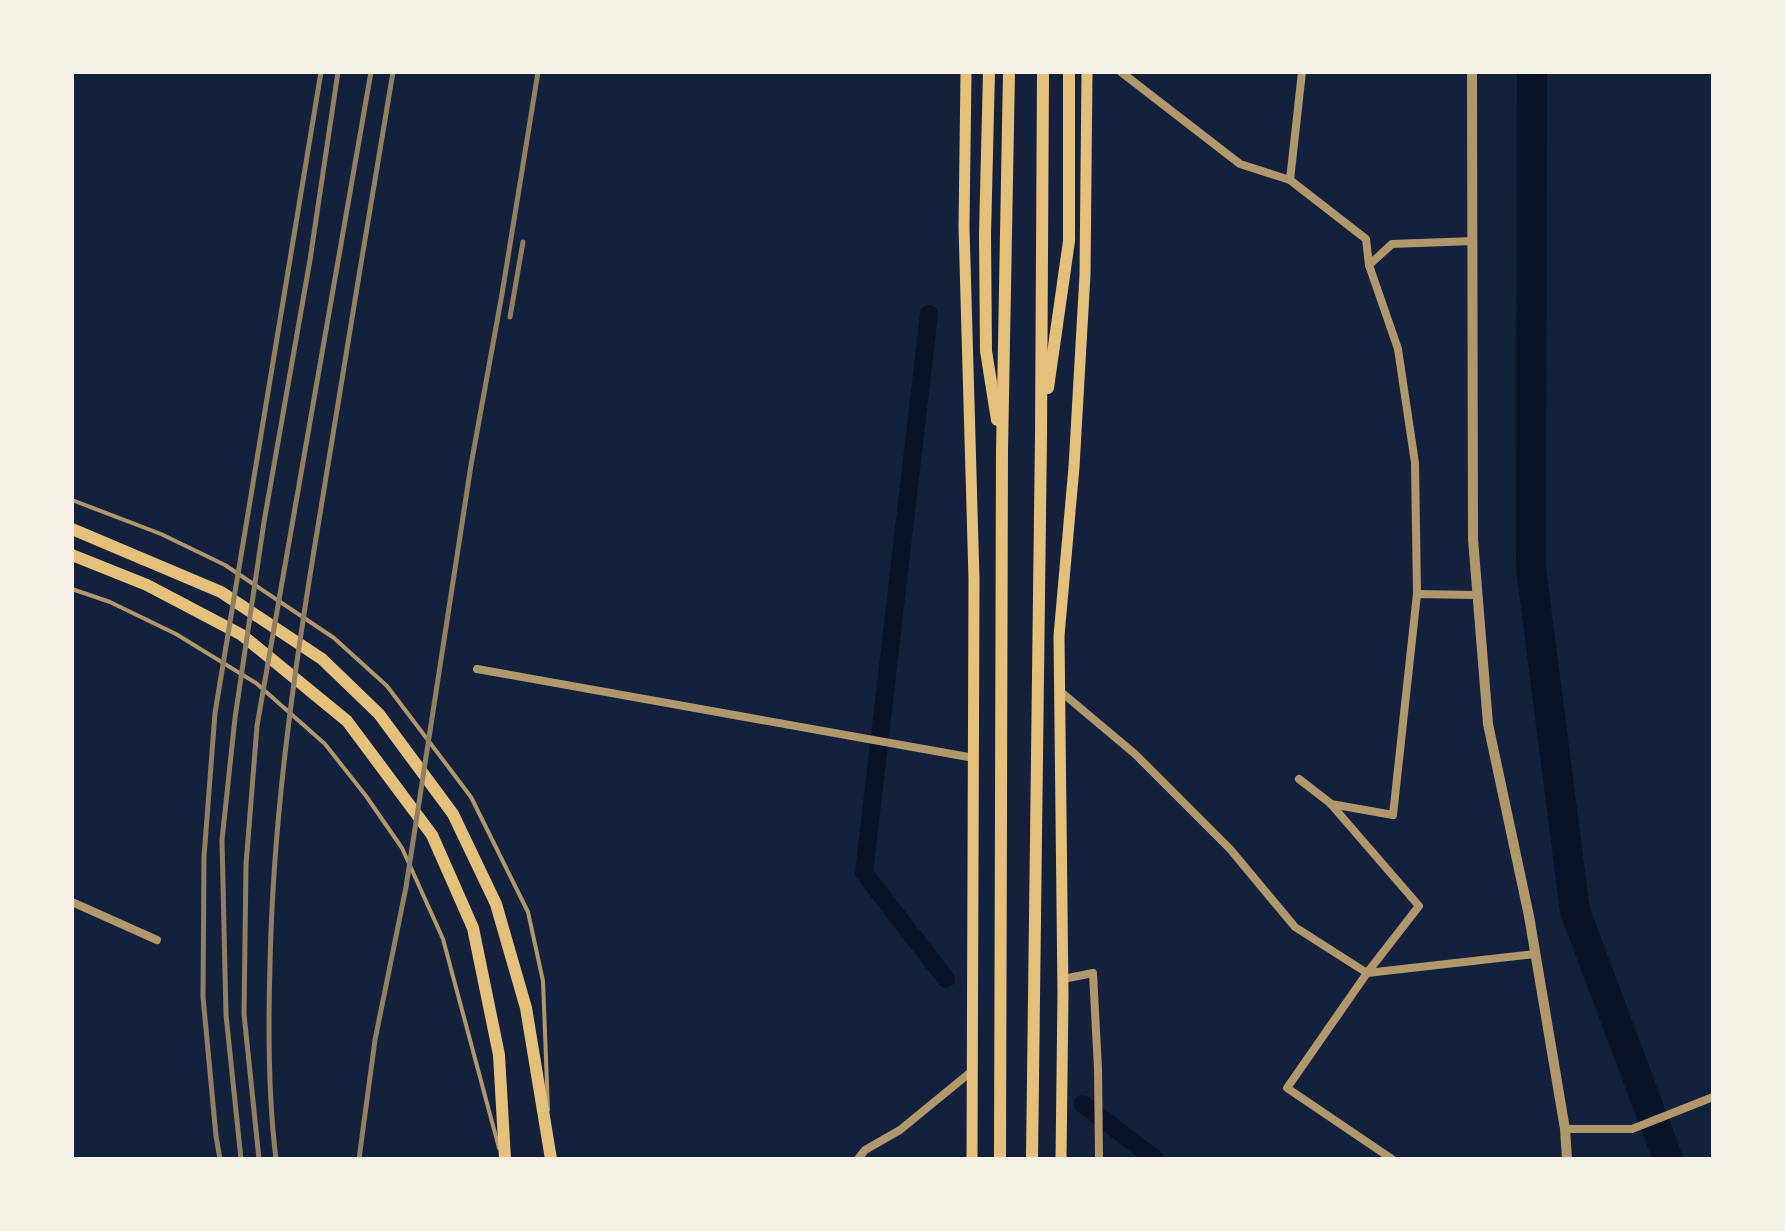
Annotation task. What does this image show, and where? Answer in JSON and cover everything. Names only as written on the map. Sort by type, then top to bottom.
[{"type":"main road","points":[[966,72],[964,227],[974,579],[972,1159]]},
{"type":"main road","points":[[989,72],[986,351],[1002,451]]},
{"type":"main road","points":[[1000,1159],[1002,451],[1009,72]]},
{"type":"main road","points":[[1032,1159],[1043,72]]},
{"type":"main road","points":[[1041,435],[1069,241],[1069,72]]},
{"type":"main road","points":[[1061,1159],[1063,979],[1059,636],[1074,467],[1085,275],[1087,72]]},
{"type":"main road","points":[[72,529],[221,592],[322,659],[379,714],[453,814],[496,904],[526,1008],[550,1154]]},
{"type":"main road","points":[[72,555],[147,585],[242,635],[347,721],[432,835],[473,928],[499,1055],[504,1159]]},
{"type":"street","points":[[1121,72],[1240,164],[1290,180],[1366,239],[1369,265],[1398,349],[1413,449],[1417,594],[1393,815],[1330,803]]},
{"type":"street","points":[[1290,180],[1302,72]]},
{"type":"street","points":[[1472,72],[1473,539],[1488,724],[1535,954],[1565,1129],[1567,1159]]},
{"type":"street","points":[[1369,265],[1392,244],[1473,241]]},
{"type":"street","points":[[1417,594],[1477,595]]},
{"type":"street","points":[[477,669],[974,758]]},
{"type":"street","points":[[1060,691],[1135,754],[1230,849],[1295,927],[1367,973],[1535,954]]},
{"type":"street","points":[[1299,779],[1330,803],[1419,906],[1367,973],[1287,1088],[1392,1159]]},
{"type":"street","points":[[72,902],[157,940]]},
{"type":"street","points":[[1063,979],[1093,973],[1099,1159]]},
{"type":"street","points":[[858,1159],[865,1150],[900,1130],[972,1071]]},
{"type":"street","points":[[1565,1129],[1632,1129],[1713,1097]]},
{"type":"lane","points":[[72,500],[161,534],[225,565],[334,638],[387,686],[471,797],[528,912],[534,939],[543,981],[550,1154]]},
{"type":"lane","points":[[72,589],[110,602],[176,634],[256,683],[325,744],[366,796],[402,848],[443,939],[504,1159]]},
{"type":"waterway","points":[[1532,72],[1531,568],[1575,911],[1668,1159]]},
{"type":"waterway","points":[[929,314],[864,873],[946,979]]},
{"type":"waterway","points":[[1083,1104],[1155,1159]]},
{"type":"railway","points":[[220,1159],[203,997],[204,857],[215,713],[321,72]]},
{"type":"railway","points":[[241,1159],[226,1015],[222,840],[235,718],[264,522],[310,260],[338,72]]},
{"type":"railway","points":[[259,1159],[244,1014],[246,865],[257,726],[371,72]]},
{"type":"railway","points":[[276,1159],[270,1087],[269,1014],[272,908],[281,795],[311,570],[393,72]]},
{"type":"railway","points":[[359,1159],[375,1040],[406,887],[471,465],[538,72]]},
{"type":"railway","points":[[510,317],[523,242]]}]
